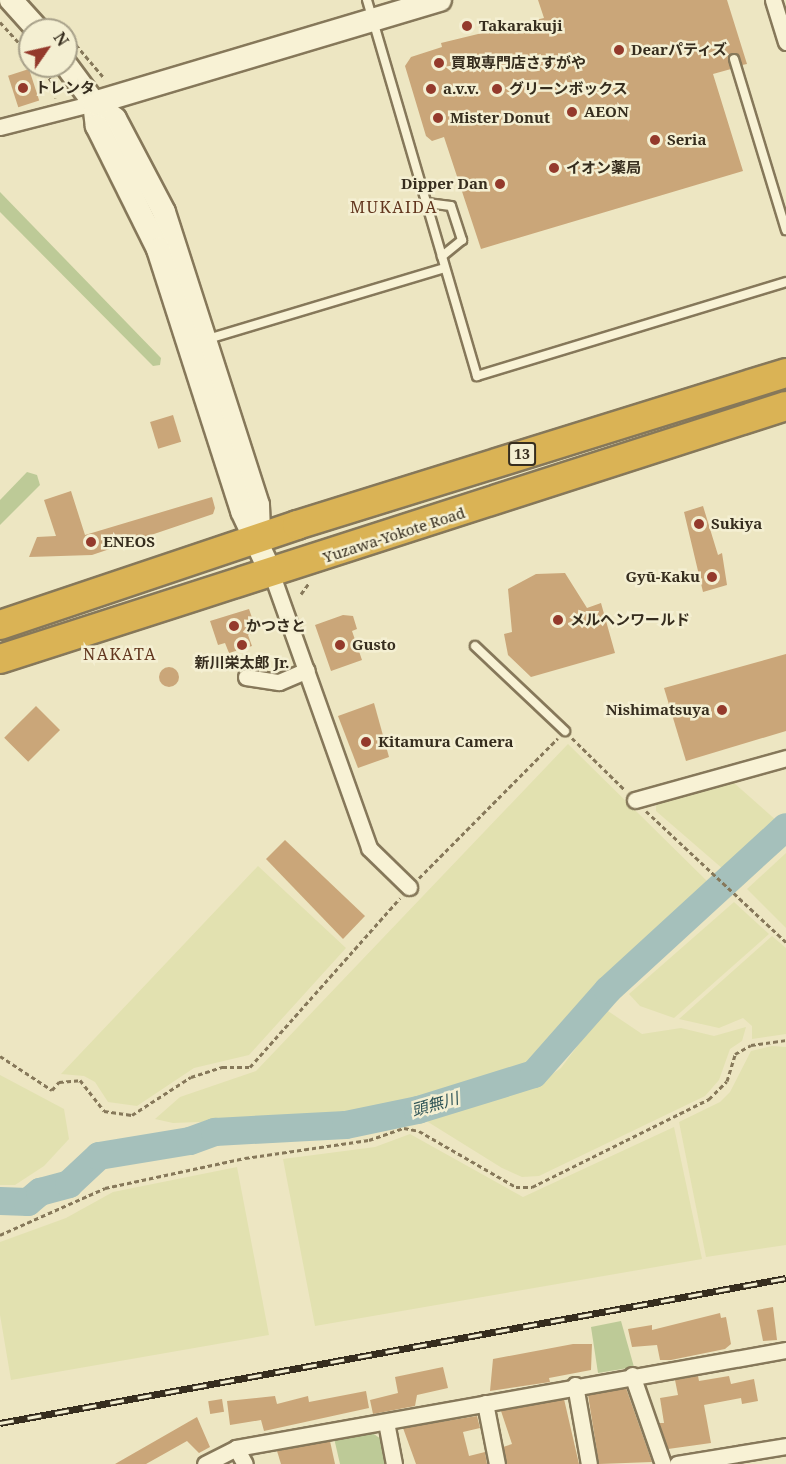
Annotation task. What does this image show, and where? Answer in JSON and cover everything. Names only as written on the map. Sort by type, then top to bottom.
[{"type":"highway","name":"13","points":[[0,625],[258,539],[786,373]]},
{"type":"highway","name":"Yuzawa-Yokote Road","points":[[0,659],[272,575],[786,406]]},
{"type":"street","points":[[11,0],[27,18]]},
{"type":"street","points":[[0,127],[94,103],[370,10],[440,0]]},
{"type":"street","points":[[773,0],[786,42]]},
{"type":"street","points":[[76,78],[94,103],[115,119],[164,212],[258,505],[258,539]]},
{"type":"street","points":[[94,103],[97,126],[158,249],[243,511],[258,539],[308,670],[369,848],[409,887]]},
{"type":"street","points":[[246,677],[279,682],[308,670]]},
{"type":"street","points":[[635,800],[786,758]]},
{"type":"street","points":[[205,1464],[236,1448],[386,1422],[575,1385],[786,1350]]},
{"type":"street","points":[[633,1375],[663,1464]]},
{"type":"street","points":[[575,1385],[589,1464]]},
{"type":"street","points":[[485,1403],[497,1464]]},
{"type":"street","points":[[386,1422],[394,1464]]},
{"type":"street","points":[[677,1464],[786,1446]]},
{"type":"street","points":[[236,1448],[245,1464]]},
{"type":"lane","points":[[370,10],[477,376],[786,282]]},
{"type":"lane","points":[[734,59],[786,230]]},
{"type":"lane","points":[[427,203],[450,206],[462,240],[442,256]]},
{"type":"lane","points":[[206,339],[445,267]]},
{"type":"lane","points":[[475,646],[565,731]]},
{"type":"path","points":[[0,22],[18,42]]},
{"type":"path","points":[[78,47],[105,79],[112,81]]},
{"type":"path","points":[[49,78],[53,83],[55,98]]},
{"type":"path","points":[[0,1056],[52,1090],[59,1082],[80,1080],[104,1111],[132,1115],[191,1077],[222,1067],[250,1066],[409,887],[565,731]]},
{"type":"path","points":[[712,876],[786,942]]},
{"type":"path","points":[[0,1235],[105,1188],[245,1158],[369,1140],[404,1128],[419,1131],[516,1187],[532,1186],[709,1099],[727,1081],[735,1054],[751,1046],[786,1040]]},
{"type":"green space","points":[[0,192],[161,358],[160,365],[153,366],[0,212]]},
{"type":"green space","points":[[27,472],[37,475],[40,485],[0,525],[0,500]]},
{"type":"green space","points":[[568,744],[709,883],[587,1000],[537,1060],[514,1073],[352,1116],[173,1123],[155,1119],[180,1097],[256,1071]]},
{"type":"green space","points":[[733,782],[777,821],[723,869],[656,811],[656,801]]},
{"type":"green space","points":[[786,853],[786,928],[747,889]]},
{"type":"green space","points":[[258,866],[346,948],[249,1055],[194,1068],[137,1106],[108,1102],[95,1082],[84,1076],[61,1074]]},
{"type":"green space","points":[[734,902],[769,934],[674,1018],[640,1006],[629,994]]},
{"type":"green space","points":[[772,936],[786,948],[786,1034],[752,1039],[752,1026],[743,1018],[719,1028],[679,1019]]},
{"type":"green space","points":[[605,1009],[642,1034],[681,1028],[714,1036],[746,1027],[742,1041],[730,1049],[719,1080],[705,1096],[539,1176],[522,1177],[502,1168],[420,1117],[541,1082],[561,1068]]},
{"type":"green space","points":[[772,1046],[786,1047],[786,1245],[706,1257],[679,1122],[720,1102],[730,1092],[751,1051]]},
{"type":"green space","points":[[0,1075],[64,1109],[69,1139],[44,1166],[15,1185],[0,1185]]},
{"type":"green space","points":[[674,1127],[702,1259],[315,1326],[283,1159],[375,1147],[410,1134],[523,1197]]},
{"type":"green space","points":[[237,1167],[269,1335],[11,1380],[0,1315],[0,1242],[66,1218],[113,1192]]},
{"type":"green space","points":[[621,1321],[634,1367],[598,1373],[591,1327]]},
{"type":"green space","points":[[371,1432],[381,1439],[385,1464],[340,1464],[334,1438]]},
{"type":"building","name":"AEON","points":[[538,0],[727,0],[747,64],[742,65],[733,53],[728,58],[731,69],[713,74],[743,171],[481,249],[444,137],[432,141],[426,136],[405,66],[411,57],[442,47],[441,43],[544,18]]},
{"type":"building","name":"トレンタ","points":[[18,73],[18,78],[32,78],[39,100],[18,107],[8,76]]},
{"type":"building","points":[[173,415],[181,442],[158,449],[150,422]]},
{"type":"building","points":[[71,491],[85,535],[212,497],[215,508],[213,514],[92,555],[29,557],[37,537],[56,536],[44,500]]},
{"type":"building","points":[[703,506],[718,555],[722,553],[727,585],[703,592],[684,512]]},
{"type":"building","name":"メルヘンワールド","points":[[565,573],[587,608],[601,603],[615,653],[531,677],[508,655],[504,634],[512,632],[508,589],[536,574]]},
{"type":"building","name":"かつさと","points":[[249,609],[257,632],[248,635],[252,646],[229,653],[225,643],[218,645],[210,621]]},
{"type":"building","name":"Gusto","points":[[343,615],[353,616],[357,629],[352,631],[362,660],[331,671],[315,625]]},
{"type":"building","name":"Nishimatsuya","points":[[786,654],[786,731],[686,761],[664,688]]},
{"type":"building","points":[[165,667],[173,667],[179,673],[179,681],[173,687],[165,687],[159,681],[159,673]]},
{"type":"building","name":"Kitamura Camera","points":[[374,703],[389,757],[358,768],[338,716]]},
{"type":"building","points":[[36,706],[60,730],[28,762],[4,738]]},
{"type":"building","points":[[285,840],[365,916],[343,939],[266,859]]},
{"type":"building","points":[[773,1307],[777,1340],[763,1341],[757,1310]]},
{"type":"building","points":[[720,1313],[721,1318],[726,1317],[731,1344],[725,1349],[671,1360],[660,1360],[657,1345],[632,1347],[628,1329],[652,1325],[652,1330]]},
{"type":"building","points":[[573,1344],[592,1344],[591,1370],[549,1378],[550,1382],[490,1391],[493,1359]]},
{"type":"building","points":[[443,1367],[448,1388],[417,1395],[415,1406],[373,1414],[370,1400],[398,1393],[395,1377]]},
{"type":"building","points":[[698,1376],[699,1381],[729,1376],[731,1384],[754,1379],[758,1401],[742,1404],[741,1398],[704,1405],[711,1443],[668,1449],[659,1423],[664,1423],[660,1398],[678,1395],[675,1380]]},
{"type":"building","points":[[626,1388],[652,1462],[599,1464],[588,1395]]},
{"type":"building","points":[[366,1391],[369,1408],[264,1431],[261,1420],[230,1425],[227,1401],[275,1396],[277,1404],[308,1396],[309,1402]]},
{"type":"building","points":[[222,1399],[224,1412],[210,1414],[208,1401]]},
{"type":"building","points":[[564,1399],[579,1464],[507,1464],[503,1447],[512,1444],[501,1411]]},
{"type":"building","points":[[477,1416],[480,1428],[463,1432],[469,1456],[485,1452],[487,1464],[416,1464],[403,1428]]},
{"type":"building","points":[[197,1417],[210,1447],[199,1453],[187,1441],[146,1464],[115,1464]]},
{"type":"building","points":[[330,1441],[335,1464],[281,1464],[277,1451]]},
{"type":"waterway","name":"頭無川","points":[[0,1201],[28,1202],[40,1192],[69,1184],[99,1156],[190,1141],[215,1132],[346,1125],[418,1110],[534,1074],[608,990],[786,827]]},
{"type":"railway","points":[[0,1423],[786,1278]]},
{"type":"place","name":"Takarakuji","points":[[467,26]]},
{"type":"place","name":"Dearパティズ","points":[[619,50]]},
{"type":"place","name":"買取専門店さすがや","points":[[439,63]]},
{"type":"place","name":"トレンタ","points":[[23,88]]},
{"type":"place","name":"a.v.v.","points":[[431,89]]},
{"type":"place","name":"グリーンボックス","points":[[497,89]]},
{"type":"place","name":"AEON","points":[[572,112]]},
{"type":"place","name":"Mister Donut","points":[[438,118]]},
{"type":"place","name":"Seria","points":[[655,140]]},
{"type":"place","name":"イオン薬局","points":[[554,168]]},
{"type":"place","name":"Dipper Dan","points":[[500,184]]},
{"type":"place","name":"Sukiya","points":[[699,524]]},
{"type":"place","name":"ENEOS","points":[[91,542]]},
{"type":"place","name":"Gyū-Kaku","points":[[712,577]]},
{"type":"place","name":"メルヘンワールド","points":[[558,620]]},
{"type":"place","name":"かつさと","points":[[234,626]]},
{"type":"place","name":"新川栄太郎 Jr.","points":[[242,645]]},
{"type":"place","name":"Gusto","points":[[340,645]]},
{"type":"place","name":"Nishimatsuya","points":[[722,710]]},
{"type":"place","name":"Kitamura Camera","points":[[366,742]]},
{"type":"district","name":"MUKAIDA","points":[[394,207]]},
{"type":"district","name":"NAKATA","points":[[120,654]]}]
